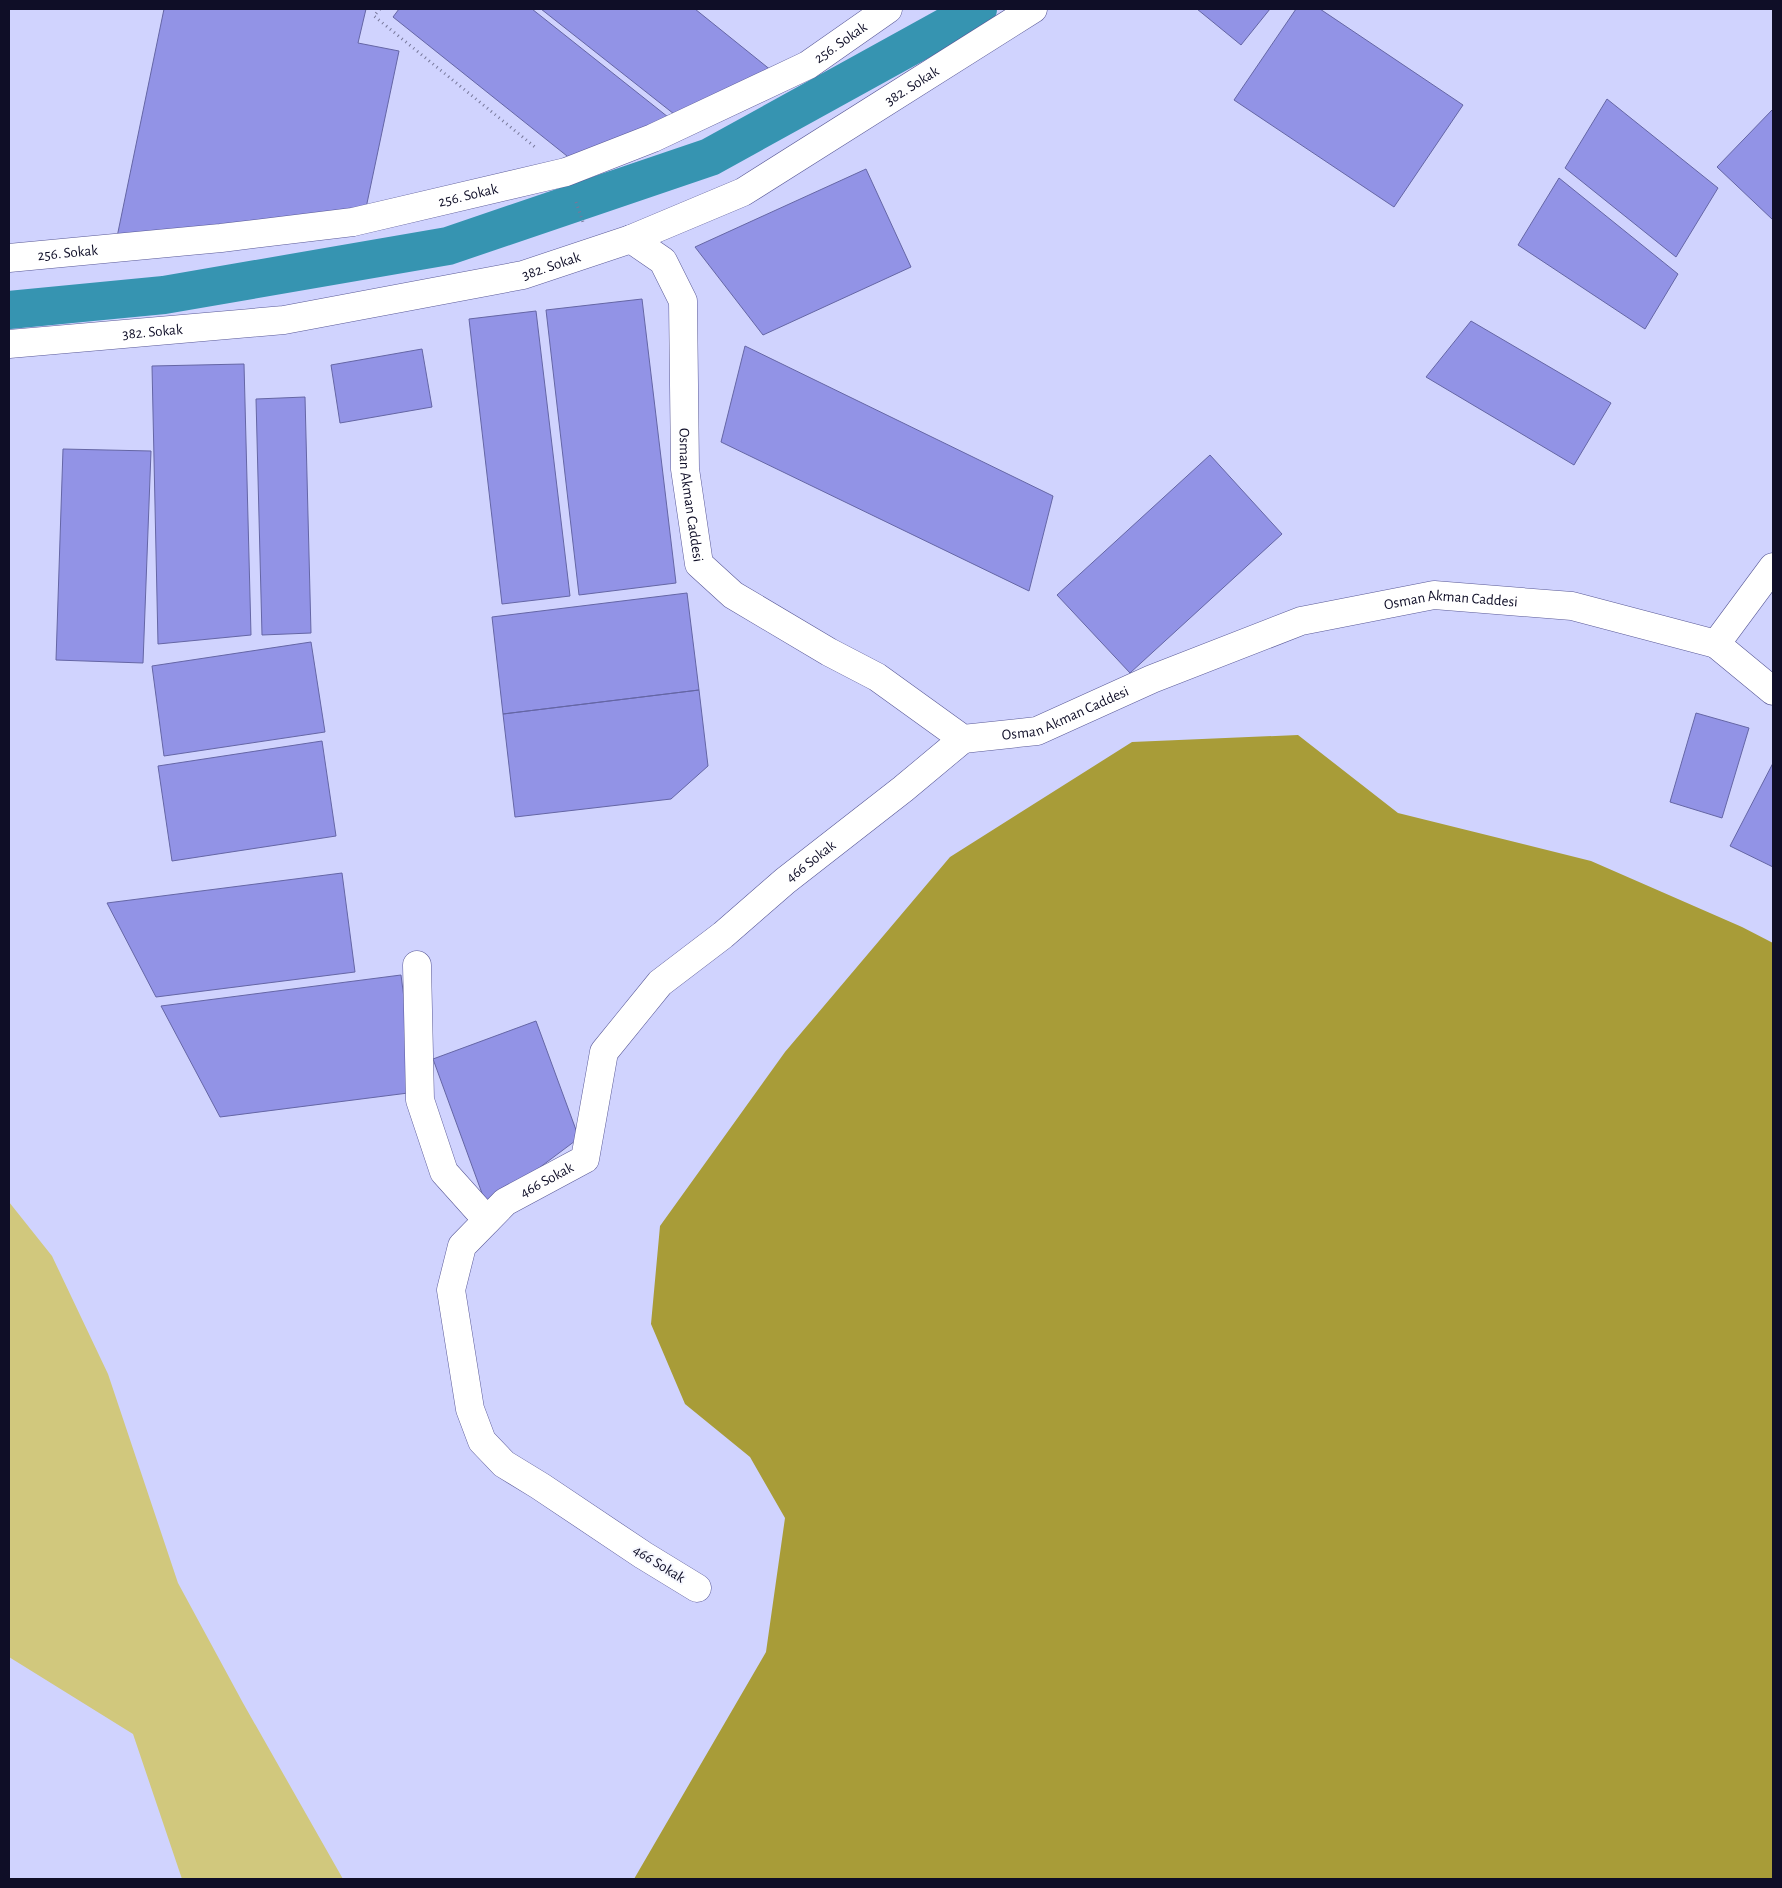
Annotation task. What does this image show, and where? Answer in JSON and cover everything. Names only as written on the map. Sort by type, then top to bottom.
[{"type":"street","name":"256. Sokak","points":[[9,258],[220,238],[353,222],[566,172],[653,138],[808,65],[888,9]]},
{"type":"street","name":"382. Sokak","points":[[9,344],[284,320],[523,275],[631,239],[743,192],[1033,9]]},
{"type":"street","name":"Osman Akman Caddesi","points":[[631,239],[663,261],[683,301],[684,469],[700,564],[733,595],[829,652],[877,677],[963,739],[1037,731],[1152,679],[1301,620],[1434,595],[1572,606],[1716,644]]},
{"type":"street","points":[[1773,567],[1716,644],[1773,691]]},
{"type":"street","name":"466 Sokak","points":[[697,1588],[504,1464],[482,1441],[470,1409],[451,1290],[462,1246],[505,1202],[585,1159],[604,1052],[660,983],[723,935],[785,881],[903,789],[963,739]]},
{"type":"street","points":[[417,965],[420,1100],[444,1172],[488,1220]]},
{"type":"path","points":[[380,9],[374,16],[566,172]]},
{"type":"shaded area","points":[[1298,735],[1398,813],[1591,861],[1742,927],[1773,943],[1773,1879],[634,1879],[766,1652],[785,1518],[750,1457],[685,1404],[651,1324],[660,1226],[785,1052],[950,857],[1132,742]]},
{"type":"shaded area","points":[[9,1202],[52,1256],[108,1374],[178,1583],[243,1703],[343,1879],[182,1879],[133,1734],[9,1657]]},
{"type":"building","points":[[164,9],[366,9],[358,43],[399,51],[366,208],[117,237]]},
{"type":"building","points":[[399,9],[532,9],[668,117],[572,160],[393,17]]},
{"type":"building","points":[[541,9],[695,9],[772,71],[674,114]]},
{"type":"building","points":[[1197,9],[1270,9],[1241,45]]},
{"type":"building","points":[[1296,9],[1320,9],[1463,105],[1394,207],[1234,100]]},
{"type":"building","points":[[1607,99],[1718,188],[1676,257],[1565,168]]},
{"type":"building","points":[[1773,109],[1773,220],[1717,167]]},
{"type":"building","points":[[866,169],[911,267],[763,335],[695,247]]},
{"type":"building","points":[[1559,178],[1678,274],[1645,329],[1518,245]]},
{"type":"building","points":[[642,299],[676,583],[579,595],[546,310]]},
{"type":"building","points":[[536,311],[570,596],[502,604],[469,319]]},
{"type":"building","points":[[1471,321],[1611,403],[1574,465],[1426,377]]},
{"type":"building","points":[[745,346],[1053,496],[1029,591],[721,442]]},
{"type":"building","points":[[422,349],[432,407],[340,423],[331,365]]},
{"type":"building","points":[[244,364],[251,635],[158,644],[152,366]]},
{"type":"building","points":[[305,397],[311,633],[262,635],[256,399]]},
{"type":"building","points":[[63,449],[151,451],[143,663],[56,660]]},
{"type":"building","points":[[1210,455],[1282,534],[1130,673],[1057,595]]},
{"type":"building","points":[[687,593],[699,690],[503,714],[492,617]]},
{"type":"building","points":[[311,642],[325,732],[164,756],[152,666]]},
{"type":"building","points":[[699,690],[708,766],[671,799],[515,817],[503,714]]},
{"type":"building","points":[[1696,713],[1749,728],[1722,818],[1670,802]]},
{"type":"building","points":[[322,741],[336,836],[172,861],[158,766]]},
{"type":"building","points":[[1773,763],[1773,867],[1730,846]]},
{"type":"building","points":[[342,873],[355,972],[156,997],[107,903]]},
{"type":"building","points":[[401,975],[416,1092],[220,1117],[161,1006]]},
{"type":"building","points":[[536,1021],[579,1138],[487,1207],[433,1059]]},
{"type":"waterway","points":[[9,310],[164,295],[448,246],[710,157],[978,9]]}]
